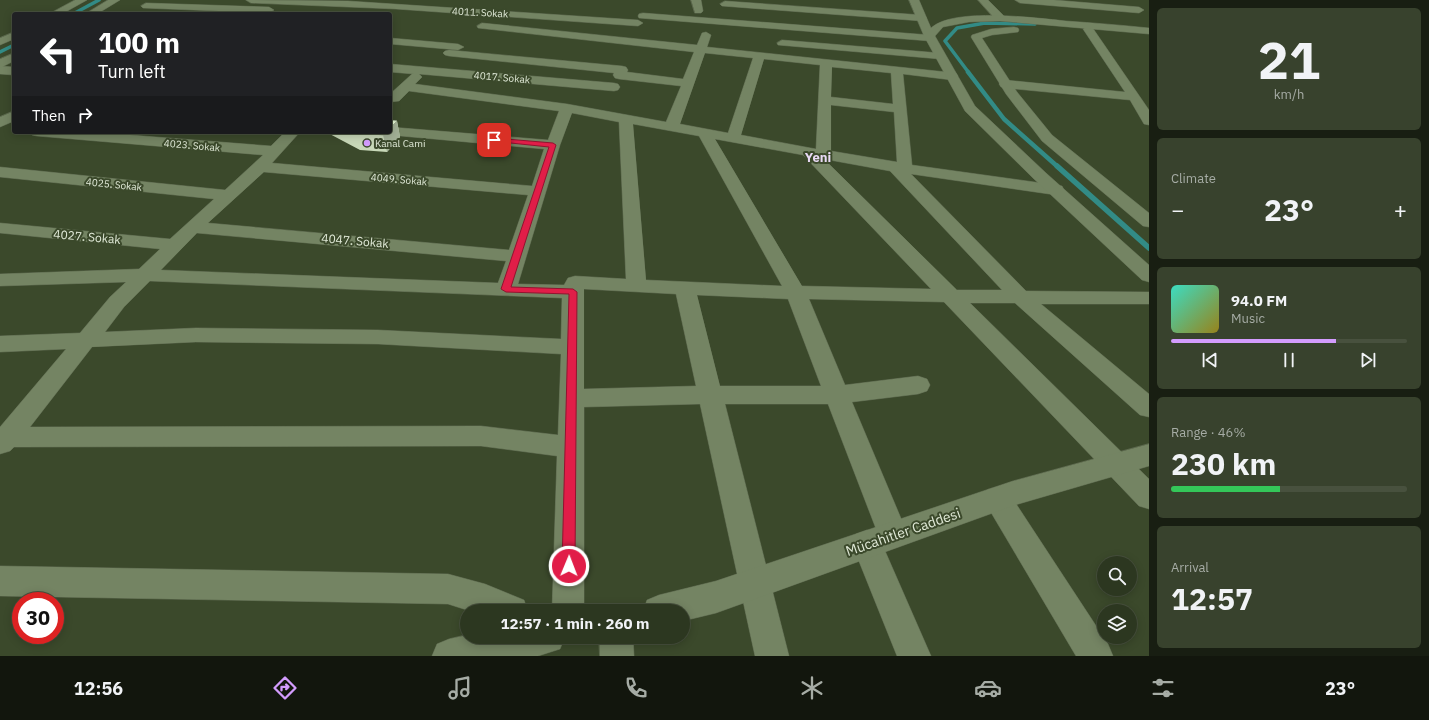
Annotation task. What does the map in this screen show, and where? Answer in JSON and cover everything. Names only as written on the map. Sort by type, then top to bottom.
[{"type":"street","points":[[58,12],[82,0]]},
{"type":"street","points":[[93,12],[114,0]]},
{"type":"street","name":"4011. Sokak","points":[[251,0],[306,1],[497,12],[643,12]]},
{"type":"street","points":[[696,0],[698,11]]},
{"type":"street","points":[[914,0],[929,37],[970,108],[1149,276]]},
{"type":"street","points":[[983,0],[1000,18]]},
{"type":"street","points":[[1020,0],[1139,10]]},
{"type":"street","points":[[294,11],[306,1]]},
{"type":"street","points":[[1130,1],[1149,19]]},
{"type":"street","points":[[1130,1],[1149,4]]},
{"type":"street","points":[[392,98],[424,71],[478,30],[497,12],[504,3]]},
{"type":"street","points":[[146,6],[315,12]]},
{"type":"street","points":[[720,10],[732,22]]},
{"type":"street","points":[[671,128],[701,49],[709,37],[720,10]]},
{"type":"street","points":[[643,12],[720,10],[732,22],[929,37]]},
{"type":"street","points":[[643,12],[720,10],[922,18]]},
{"type":"street","points":[[607,100],[624,65],[630,42],[643,12]]},
{"type":"street","points":[[929,37],[940,25],[969,19],[1000,18],[1032,20],[1094,28]]},
{"type":"street","points":[[442,19],[478,30],[630,42],[952,76]]},
{"type":"street","points":[[1094,28],[1149,121]]},
{"type":"street","points":[[1149,31],[1094,28],[1018,29],[991,32],[976,37],[1005,84],[1047,138],[1149,222]]},
{"type":"street","points":[[0,42],[12,36]]},
{"type":"street","points":[[392,42],[446,55],[624,65],[688,83]]},
{"type":"street","points":[[768,42],[940,56]]},
{"type":"street","points":[[733,139],[760,55]]},
{"type":"street","points":[[0,64],[12,57]]},
{"type":"street","points":[[815,154],[825,100],[826,62]]},
{"type":"street","name":"4017. Sokak","points":[[392,68],[424,71],[607,100]]},
{"type":"street","points":[[0,70],[12,71]]},
{"type":"street","points":[[897,70],[900,109],[900,168],[1020,297],[1149,408]]},
{"type":"street","points":[[1005,84],[1134,97]]},
{"type":"street","points":[[406,87],[567,108],[607,100]]},
{"type":"street","points":[[607,100],[626,119],[815,154],[900,168],[1056,190]]},
{"type":"street","points":[[825,100],[900,109]]},
{"type":"street","points":[[0,123],[12,108]]},
{"type":"street","points":[[506,289],[537,192],[567,108]]},
{"type":"street","points":[[626,119],[636,286]]},
{"type":"street","points":[[0,129],[12,130]]},
{"type":"street","points":[[392,131],[553,145]]},
{"type":"street","name":"4023. Sokak","points":[[62,134],[274,151]]},
{"type":"street","points":[[2,440],[116,302],[227,195],[260,167],[291,134]]},
{"type":"street","points":[[705,134],[796,293],[837,395],[914,656]]},
{"type":"street","points":[[815,154],[948,296],[1149,497]]},
{"type":"street","name":"4049. Sokak","points":[[260,167],[537,192]]},
{"type":"street","name":"4025. Sokak","points":[[0,172],[227,195]]},
{"type":"street","name":"4047. Sokak","points":[[193,227],[517,256]]},
{"type":"street","name":"4027. Sokak","points":[[0,228],[174,245]]},
{"type":"street","points":[[0,280],[144,275],[573,292]]},
{"type":"street","points":[[568,604],[573,292],[575,282],[796,293],[1149,298]]},
{"type":"street","points":[[685,288],[753,584],[772,656]]},
{"type":"street","points":[[0,344],[196,335],[378,337],[572,347]]},
{"type":"street","points":[[571,398],[710,395],[837,395],[918,385]]},
{"type":"street","points":[[2,440],[481,436],[570,447]]},
{"type":"street","name":"Mücahitler Caddesi","points":[[688,604],[716,597],[997,499],[1149,455]]},
{"type":"street","points":[[997,499],[1096,656]]},
{"type":"street","points":[[0,581],[448,589],[495,604]]},
{"type":"street","points":[[449,656],[512,644]]},
{"type":"street","points":[[617,644],[618,656]]},
{"type":"building","points":[[392,120],[397,121],[392,126]]},
{"type":"waterway","points":[[77,12],[99,0]]},
{"type":"waterway","points":[[969,73],[945,41],[957,28],[985,23],[1035,24]]},
{"type":"waterway","points":[[0,52],[12,46]]},
{"type":"waterway","points":[[968,72],[1004,119],[1058,167]]},
{"type":"waterway","points":[[1057,166],[1149,248]]},
{"type":"place","name":"Kanal Cami","points":[[367,143]]},
{"type":"district","name":"Yeni","points":[[818,157]]},
{"type":"route","points":[[494,140],[553,145],[506,289],[573,292],[569,566]]}]
